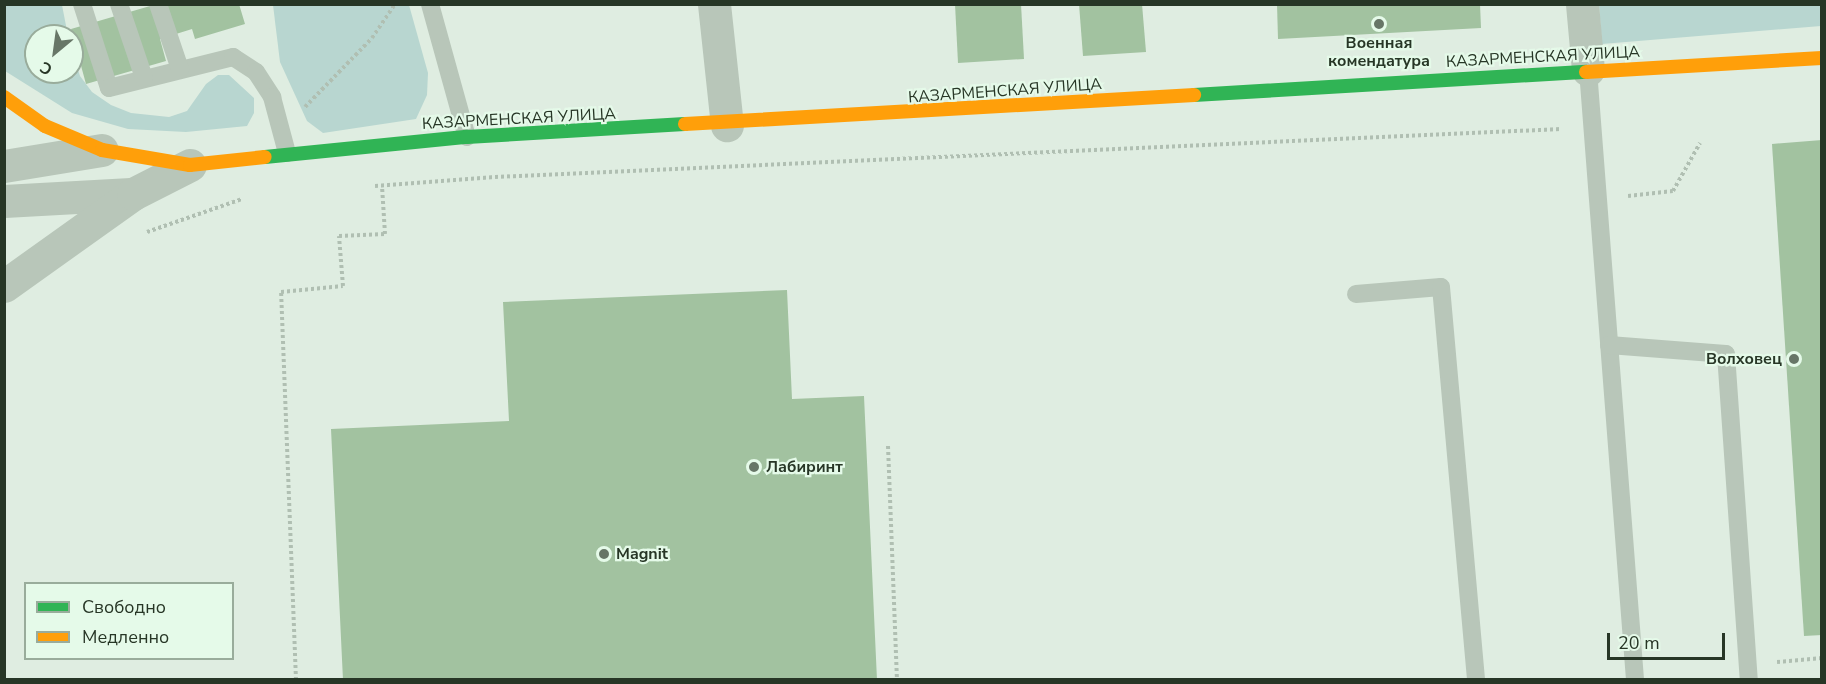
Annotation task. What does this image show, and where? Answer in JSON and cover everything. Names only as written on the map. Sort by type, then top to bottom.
[{"type":"street","points":[[714,4],[727,125]]},
{"type":"street","points":[[1582,4],[1588,70]]},
{"type":"street","name":"КАЗАРМЕНСКАЯ УЛИЦА","points":[[4,97],[45,126],[102,150],[190,165],[286,153],[467,137],[727,125],[1588,70],[1821,58]]},
{"type":"street","points":[[4,165],[102,150]]},
{"type":"street","points":[[4,286],[133,194],[190,165]]},
{"type":"street","points":[[4,201],[133,194]]},
{"type":"lane","points":[[82,4],[109,88],[224,57],[242,62],[256,72],[272,97],[286,153]]},
{"type":"lane","points":[[119,4],[144,78]]},
{"type":"lane","points":[[158,4],[180,69]]},
{"type":"lane","points":[[430,4],[467,137]]},
{"type":"lane","points":[[1588,70],[1635,680]]},
{"type":"lane","points":[[1356,294],[1441,287],[1476,680]]},
{"type":"lane","points":[[1609,345],[1726,354],[1749,672]]},
{"type":"path","points":[[280,126],[343,69],[395,4]]},
{"type":"path","points":[[371,187],[495,177],[1561,127],[1562,137]]},
{"type":"path","points":[[1598,200],[1673,191],[1700,143]]},
{"type":"path","points":[[296,680],[281,292],[344,286],[339,236],[385,234],[382,186]]},
{"type":"path","points":[[138,235],[247,198]]},
{"type":"path","points":[[888,446],[897,680]]},
{"type":"path","points":[[1749,672],[1821,658]]},
{"type":"shaded area","points":[[5,4],[62,5],[66,24],[24,24],[24,83],[5,71]]},
{"type":"shaded area","points":[[273,5],[409,5],[428,73],[427,95],[416,119],[323,133],[307,121],[280,62]]},
{"type":"shaded area","points":[[1599,5],[1821,5],[1821,26],[1602,44]]},
{"type":"shaded area","points":[[218,75],[229,75],[254,98],[254,113],[247,126],[186,132],[128,129],[72,113],[26,84],[84,84],[84,81],[92,92],[111,105],[131,113],[169,117],[187,111],[206,84]]},
{"type":"building","points":[[157,4],[239,4],[245,24],[195,39],[192,29],[160,39],[166,61],[86,84],[84,25]]},
{"type":"building","points":[[955,4],[1021,4],[1024,59],[958,63]]},
{"type":"building","points":[[1079,4],[1142,4],[1146,52],[1083,56]]},
{"type":"building","name":"Военная комендатура","points":[[1277,4],[1480,4],[1481,28],[1278,39]]},
{"type":"building","points":[[1822,140],[1822,635],[1804,636],[1772,144]]},
{"type":"building","name":"Magnit","points":[[787,290],[792,399],[864,396],[877,680],[343,680],[331,429],[509,421],[503,302]]},
{"type":"traffic: fast","points":[[1194,95],[1586,72]]},
{"type":"traffic: fast","points":[[265,157],[467,137],[685,124]]},
{"type":"traffic: slow","points":[[1586,72],[1822,58]]},
{"type":"traffic: slow","points":[[685,124],[1194,95]]},
{"type":"traffic: slow","points":[[4,97],[45,126],[102,150],[190,165],[265,157]]},
{"type":"place","name":"Военная комендатура","points":[[1379,24]]},
{"type":"place","name":"Волховец","points":[[1794,359]]},
{"type":"place","name":"Лабиринт","points":[[754,467]]},
{"type":"place","name":"Magnit","points":[[604,554]]}]
